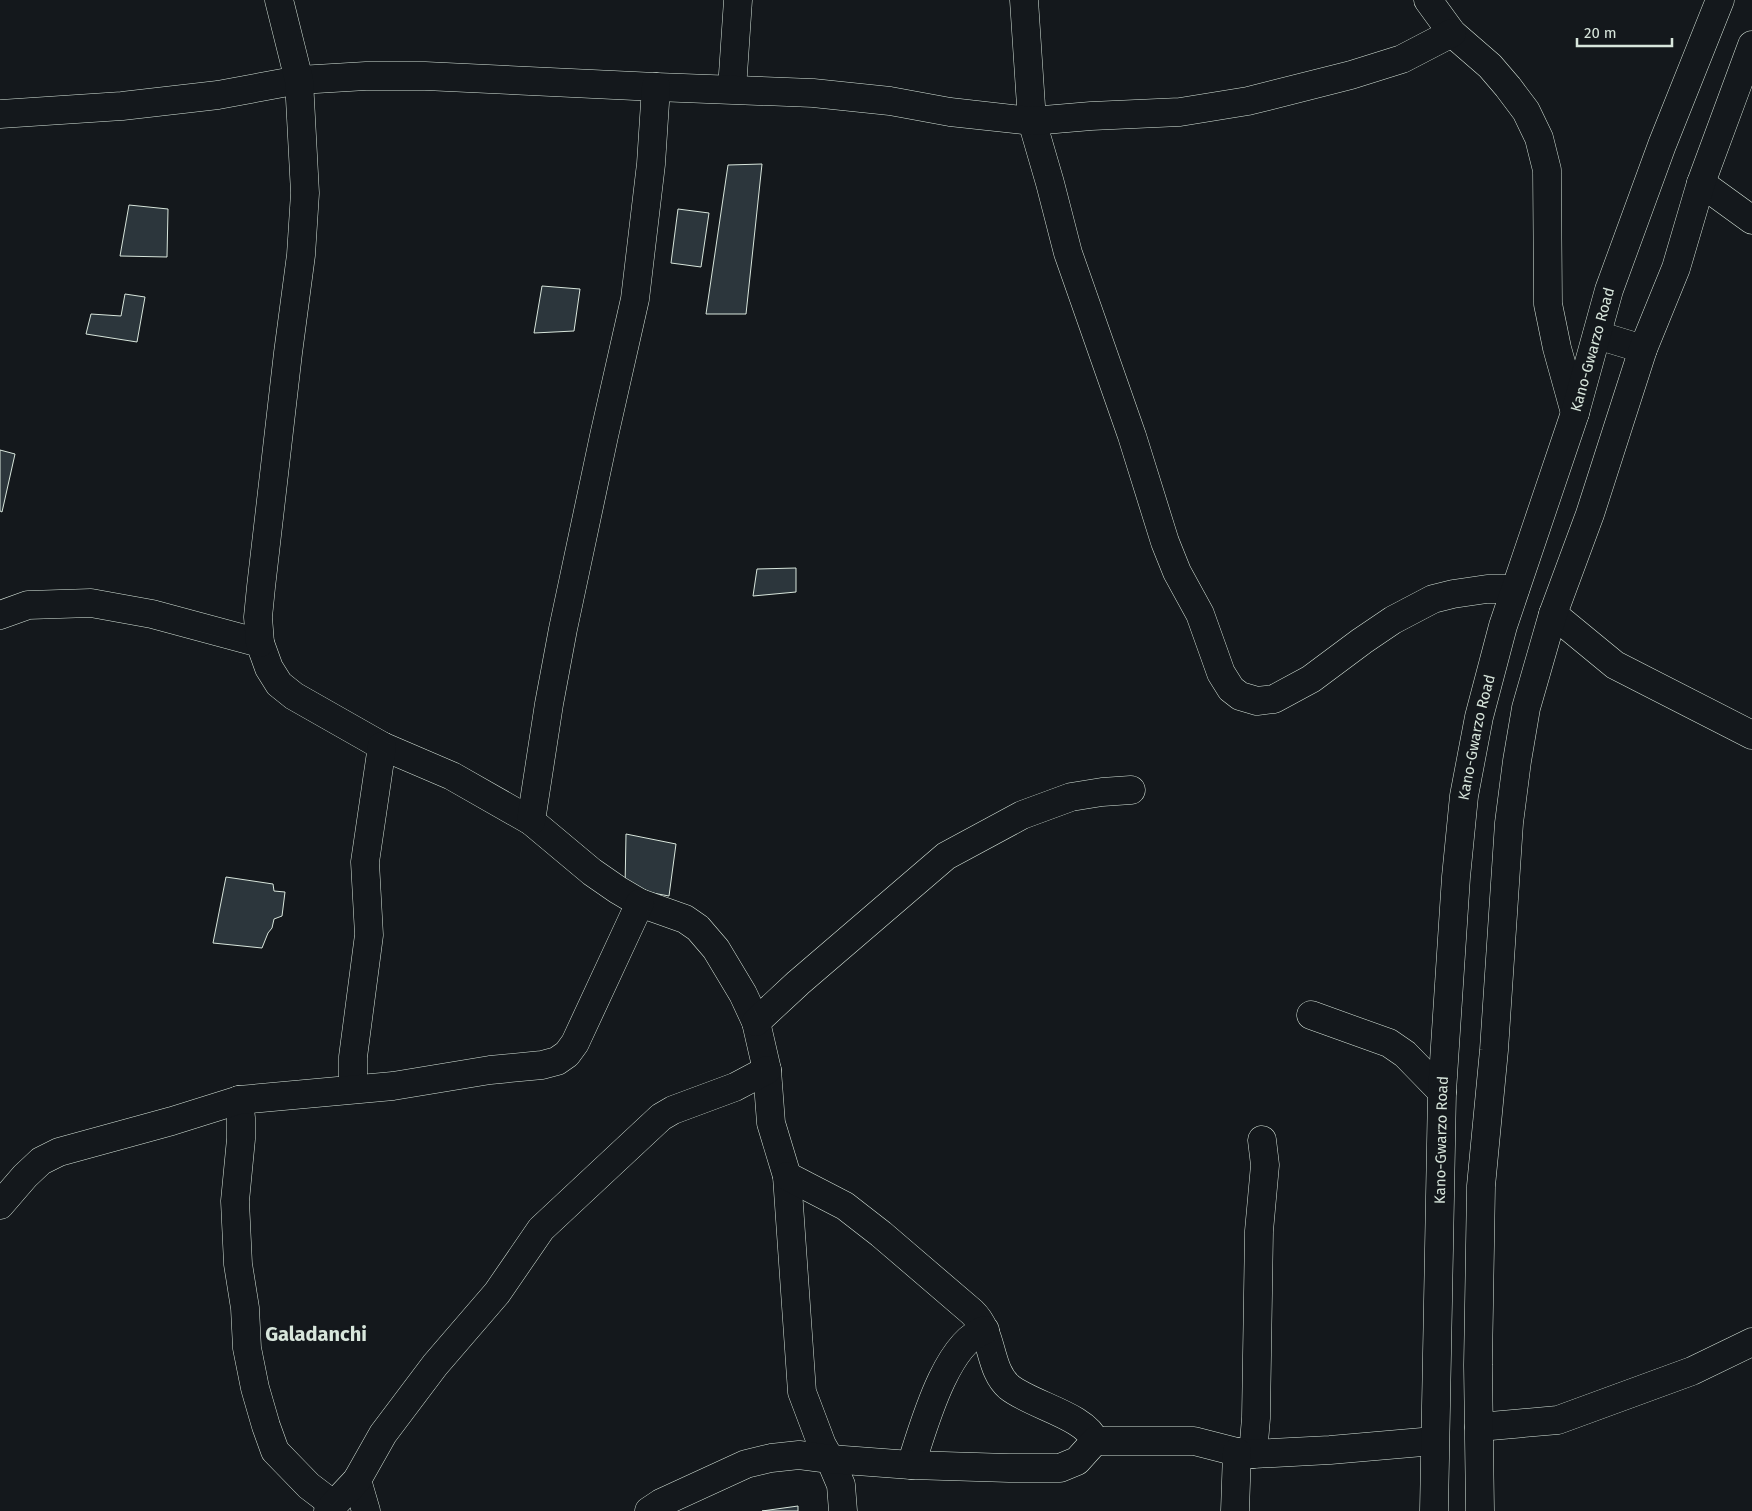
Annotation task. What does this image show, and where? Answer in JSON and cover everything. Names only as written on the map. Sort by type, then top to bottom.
[{"type":"street","points":[[279,0],[299,80],[305,193],[301,255],[269,506],[258,616],[260,643],[269,668],[280,684],[294,696],[382,746],[452,776],[531,821],[592,872],[618,890],[640,903],[684,918],[698,928],[716,949],[743,994],[756,1022],[767,1070],[770,1123],[787,1176],[802,1392],[822,1445],[840,1484],[843,1511]]},
{"type":"street","points":[[732,89],[738,0]]},
{"type":"street","points":[[1024,0],[1032,121],[1068,253],[1132,436],[1165,542],[1177,572],[1200,614],[1221,673],[1231,689],[1240,696],[1257,701],[1274,699],[1311,679],[1393,620],[1433,599],[1487,588],[1516,590]]},
{"type":"street","points":[[1428,0],[1452,33],[1490,66],[1502,80],[1526,111],[1539,138],[1547,170],[1548,304],[1557,348],[1576,413]]},
{"type":"street","name":"Kano-Gwarzo Road","points":[[1434,1511],[1442,1092],[1456,877],[1464,796],[1479,717],[1492,664],[1576,413],[1609,290],[1662,145],[1720,0]]},
{"type":"street","points":[[0,114],[122,106],[218,95],[299,80],[366,76],[425,76],[813,93],[890,100],[950,112],[1032,121],[1180,112],[1248,101],[1351,75],[1402,59],[1452,33]]},
{"type":"street","points":[[1480,1511],[1478,1365],[1481,1186],[1494,1050],[1509,823],[1526,708],[1553,614],[1590,514],[1643,349],[1676,268],[1701,183],[1752,45]]},
{"type":"street","points":[[531,821],[549,704],[604,436],[635,299],[651,164],[656,87]]},
{"type":"street","points":[[1701,183],[1752,220]]},
{"type":"street","points":[[1596,335],[1643,349]]},
{"type":"street","points":[[0,615],[28,605],[91,604],[152,614],[260,643]]},
{"type":"street","points":[[1553,614],[1615,665],[1752,735]]},
{"type":"street","points":[[353,1089],[354,1057],[369,935],[366,862],[382,746]]},
{"type":"street","points":[[756,1022],[798,983],[946,856],[1022,815],[1071,798],[1102,792],[1131,790]]},
{"type":"street","points":[[0,1205],[25,1176],[42,1161],[59,1152],[172,1121],[239,1100],[393,1086],[490,1070],[542,1065],[557,1060],[567,1054],[582,1030],[640,903]]},
{"type":"street","points":[[1311,1015],[1390,1043],[1405,1054],[1442,1092]]},
{"type":"street","points":[[239,1100],[241,1139],[234,1201],[238,1264],[245,1308],[248,1348],[255,1388],[275,1451],[331,1508],[357,1480],[383,1434],[435,1366],[497,1293],[541,1229],[661,1117],[673,1110],[735,1087],[767,1070]]},
{"type":"street","points":[[1235,1511],[1245,1453],[1256,1418],[1259,1231],[1265,1165],[1262,1140]]},
{"type":"street","points":[[787,1176],[845,1206],[881,1234],[972,1312],[979,1319],[985,1330],[1000,1377],[1009,1386],[1031,1401],[1082,1425],[1093,1435],[1095,1441]]},
{"type":"street","points":[[911,1464],[930,1406],[954,1357],[976,1333],[985,1330]]},
{"type":"street","points":[[1480,1427],[1558,1420],[1692,1371],[1752,1342]]},
{"type":"street","points":[[649,1511],[670,1499],[746,1464],[771,1458],[799,1455],[830,1460],[1060,1468],[1077,1461],[1095,1441],[1194,1441],[1245,1453],[1330,1450],[1434,1441]]},
{"type":"street","points":[[357,1480],[366,1511]]},
{"type":"building","points":[[762,164],[746,314],[706,314],[728,165]]},
{"type":"building","points":[[129,205],[168,209],[167,257],[120,256]]},
{"type":"building","points":[[678,209],[709,213],[701,267],[671,263]]},
{"type":"building","points":[[542,286],[580,289],[574,331],[534,333]]},
{"type":"building","points":[[125,294],[145,297],[137,342],[86,334],[91,314],[121,316]]},
{"type":"building","points":[[0,450],[15,454],[2,512],[0,511]]},
{"type":"building","points":[[796,568],[796,592],[753,596],[757,569]]},
{"type":"building","points":[[626,834],[676,844],[669,896],[625,888]]},
{"type":"building","points":[[226,877],[273,884],[274,891],[285,892],[282,916],[274,919],[272,928],[262,948],[213,943]]},
{"type":"building","points":[[798,1506],[798,1511],[762,1511]]},
{"type":"district","name":"Galadanchi","points":[[316,1334]]}]
